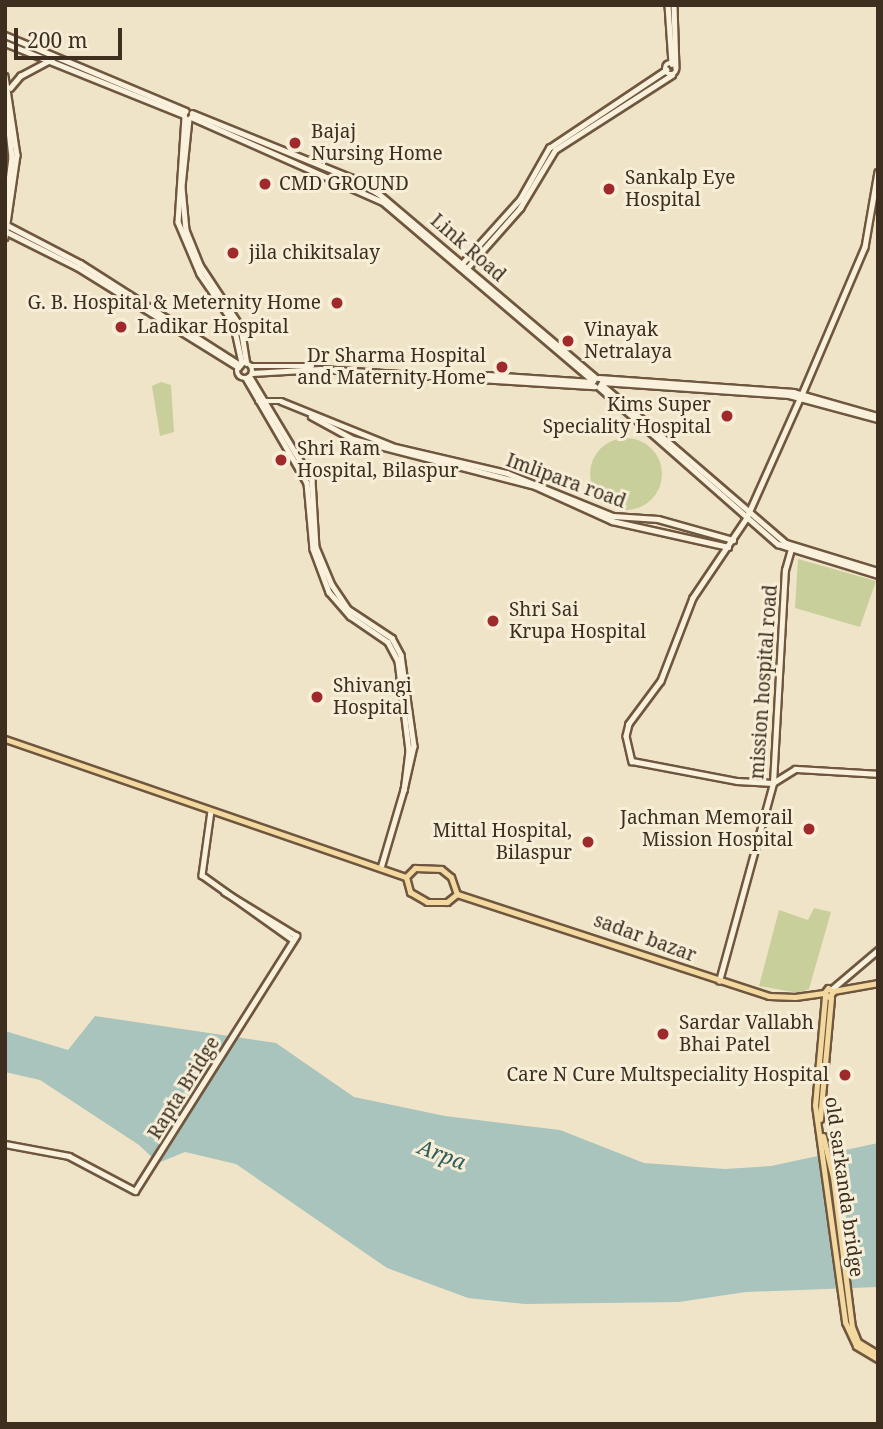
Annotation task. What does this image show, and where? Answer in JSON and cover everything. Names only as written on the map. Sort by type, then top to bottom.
[{"type":"main road","points":[[5,739],[406,877]]},
{"type":"main road","points":[[415,868],[441,869],[452,877],[457,894],[447,902],[427,902],[410,892],[406,877],[415,868]]},
{"type":"main road","name":"sadar bazar","points":[[457,894],[769,996],[829,993],[878,983]]},
{"type":"main road","name":"old sarkanda bridge","points":[[829,993],[815,1098],[827,1154],[850,1338],[863,1352],[878,1357]]},
{"type":"street","points":[[668,5],[674,66]]},
{"type":"street","points":[[466,264],[520,208],[555,150],[672,75],[674,5]]},
{"type":"street","points":[[5,35],[188,115],[178,222],[200,274],[233,322],[244,365],[260,400],[312,480],[316,547],[332,585],[348,609],[388,639],[402,661],[414,733],[404,790],[381,868]]},
{"type":"street","name":"Link Road","points":[[5,43],[52,59],[188,115],[374,196],[597,382]]},
{"type":"street","points":[[8,87],[20,76],[52,59]]},
{"type":"street","points":[[462,269],[520,199],[555,143],[674,66]]},
{"type":"street","points":[[666,70],[672,75]]},
{"type":"street","points":[[6,78],[17,155],[7,230],[77,267],[244,365],[802,395],[878,417]]},
{"type":"street","points":[[5,94],[12,159],[5,213]]},
{"type":"street","name":"Link Road","points":[[188,115],[350,177],[412,218],[748,515],[791,549],[878,573]]},
{"type":"street","points":[[878,172],[864,247],[802,395],[748,515],[684,615],[656,691],[629,724],[626,736],[632,761],[737,781],[773,783],[795,769],[878,774]]},
{"type":"street","points":[[244,365],[238,375],[320,369],[597,382]]},
{"type":"street","name":"Imlipara road","points":[[260,400],[281,401],[353,439],[535,486],[612,521],[729,547]]},
{"type":"street","name":"Imlipara road","points":[[310,416],[407,450],[527,479],[613,516],[669,521],[733,540]]},
{"type":"street","name":"mission hospital road","points":[[719,981],[751,878],[773,783],[785,570],[791,549]]},
{"type":"street","points":[[211,811],[200,872],[223,892],[288,934],[293,940],[285,947]]},
{"type":"street","points":[[285,947],[288,934]]},
{"type":"street","name":"Rapta Bridge","points":[[5,1144],[68,1156],[135,1191],[240,1025],[285,947]]},
{"type":"street","points":[[829,993],[878,950]]},
{"type":"green space","points":[[161,382],[171,385],[174,432],[160,436],[152,386]]},
{"type":"green space","points":[[626,438],[646,444],[656,454],[662,474],[656,494],[646,504],[626,510],[606,504],[596,494],[590,474],[596,454],[606,444]]},
{"type":"green space","points":[[798,559],[876,581],[860,627],[795,608]]},
{"type":"green space","points":[[814,908],[831,912],[809,989],[799,993],[759,986],[779,910],[808,920]]},
{"type":"water","name":"Arpa","points":[[95,1016],[276,1043],[354,1097],[445,1116],[560,1130],[644,1163],[725,1169],[771,1166],[878,1143],[878,1287],[746,1292],[679,1302],[525,1304],[468,1298],[387,1268],[236,1164],[185,1152],[158,1163],[139,1145],[40,1080],[5,1072],[5,1031],[68,1050]]},
{"type":"place","name":"Bajaj Nursing Home","points":[[295,143]]},
{"type":"place","name":"CMD GROUND","points":[[265,184]]},
{"type":"place","name":"Sankalp Eye Hospital","points":[[609,189]]},
{"type":"place","name":"jila chikitsalay","points":[[233,253]]},
{"type":"place","name":"G. B. Hospital & Meternity Home","points":[[337,303]]},
{"type":"place","name":"Ladikar Hospital","points":[[121,327]]},
{"type":"place","name":"Vinayak Netralaya","points":[[568,341]]},
{"type":"place","name":"Dr Sharma Hospital and Maternity Home","points":[[502,367]]},
{"type":"place","name":"Kims Super Speciality Hospital","points":[[727,416]]},
{"type":"place","name":"Shri Ram Hospital, Bilaspur","points":[[281,460]]},
{"type":"place","name":"Shri Sai Krupa Hospital","points":[[493,621]]},
{"type":"place","name":"Shivangi Hospital","points":[[317,697]]},
{"type":"place","name":"Jachman Memorail Mission Hospital","points":[[809,829]]},
{"type":"place","name":"Mittal Hospital, Bilaspur","points":[[588,842]]},
{"type":"place","name":"Sardar Vallabh Bhai Patel","points":[[663,1034]]},
{"type":"place","name":"Care N Cure Multspeciality Hospital","points":[[845,1075]]}]
